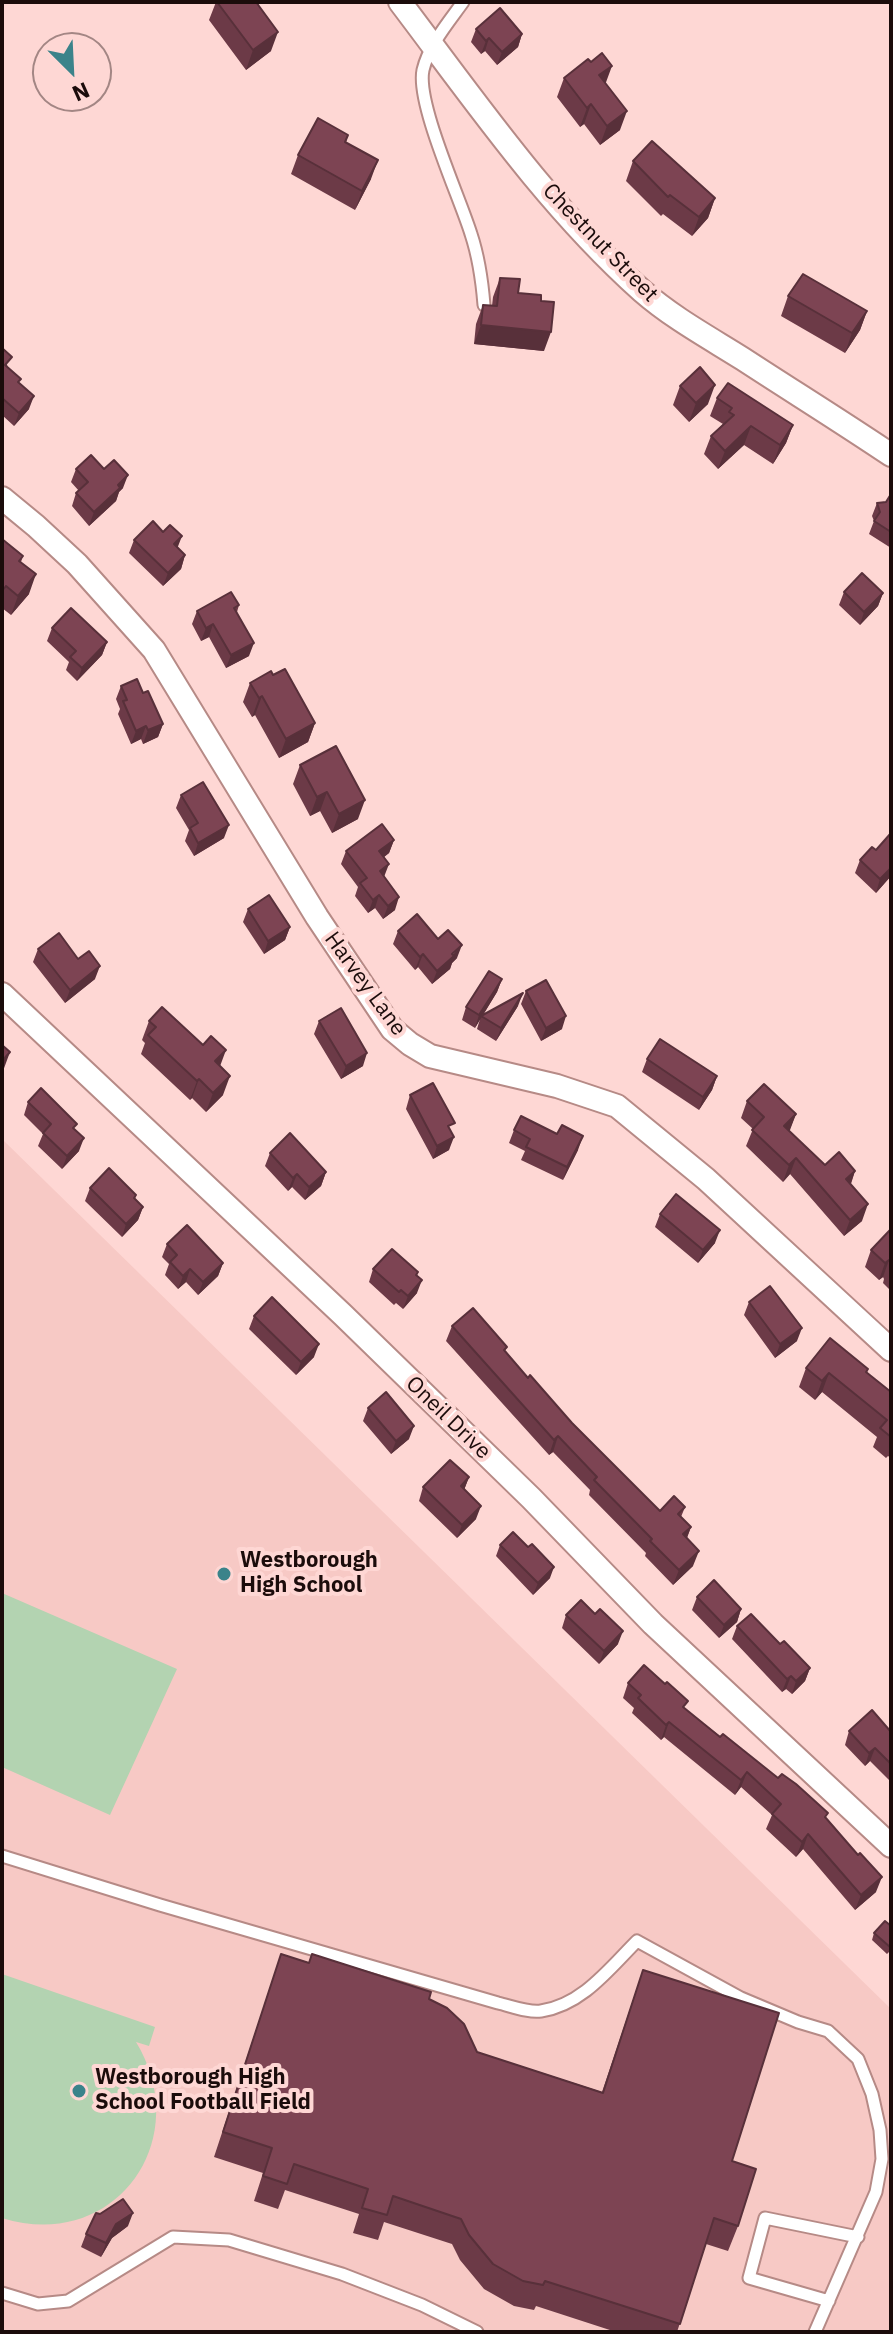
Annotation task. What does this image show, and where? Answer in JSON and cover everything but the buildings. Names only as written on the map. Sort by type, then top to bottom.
[{"type":"street","name":"Chestnut Street","points":[[400,2],[549,193],[643,291],[684,323],[891,455]]},
{"type":"street","name":"Harvey Lane","points":[[2,498],[77,564],[154,650],[317,917],[392,1029],[430,1056],[557,1086],[617,1106],[706,1179],[891,1350]]},
{"type":"street","name":"Oneil Drive","points":[[2,994],[365,1337],[531,1498],[664,1634],[891,1846]]},
{"type":"lane","points":[[463,2],[433,45],[423,72],[424,97],[471,232],[481,269],[484,305]]},
{"type":"lane","points":[[2,1856],[191,1914],[498,2003],[539,2012],[571,2002],[637,1941],[741,1998],[828,2031],[858,2059],[872,2094],[880,2130],[882,2159],[876,2192],[815,2332]]},
{"type":"lane","points":[[829,2301],[749,2278],[765,2218],[858,2237]]},
{"type":"lane","points":[[2,2293],[38,2304],[68,2301],[173,2237],[229,2240],[342,2274],[422,2305],[477,2332]]},
{"type":"shaded area","name":"Westborough High School","points":[[2,1139],[891,2009],[891,2332],[2,2332]]},
{"type":"green space","points":[[2,1593],[177,1669],[110,1815],[2,1767]]},
{"type":"green space","name":"Westborough High School Football Field","points":[[2,1974],[155,2027],[149,2046],[136,2042],[152,2079],[156,2116],[150,2150],[134,2180],[109,2204],[79,2219],[42,2225],[2,2218]]},
{"type":"place","name":"Westborough High School","points":[[224,1574]]},
{"type":"place","name":"Westborough High School Football Field","points":[[79,2091]]}]
